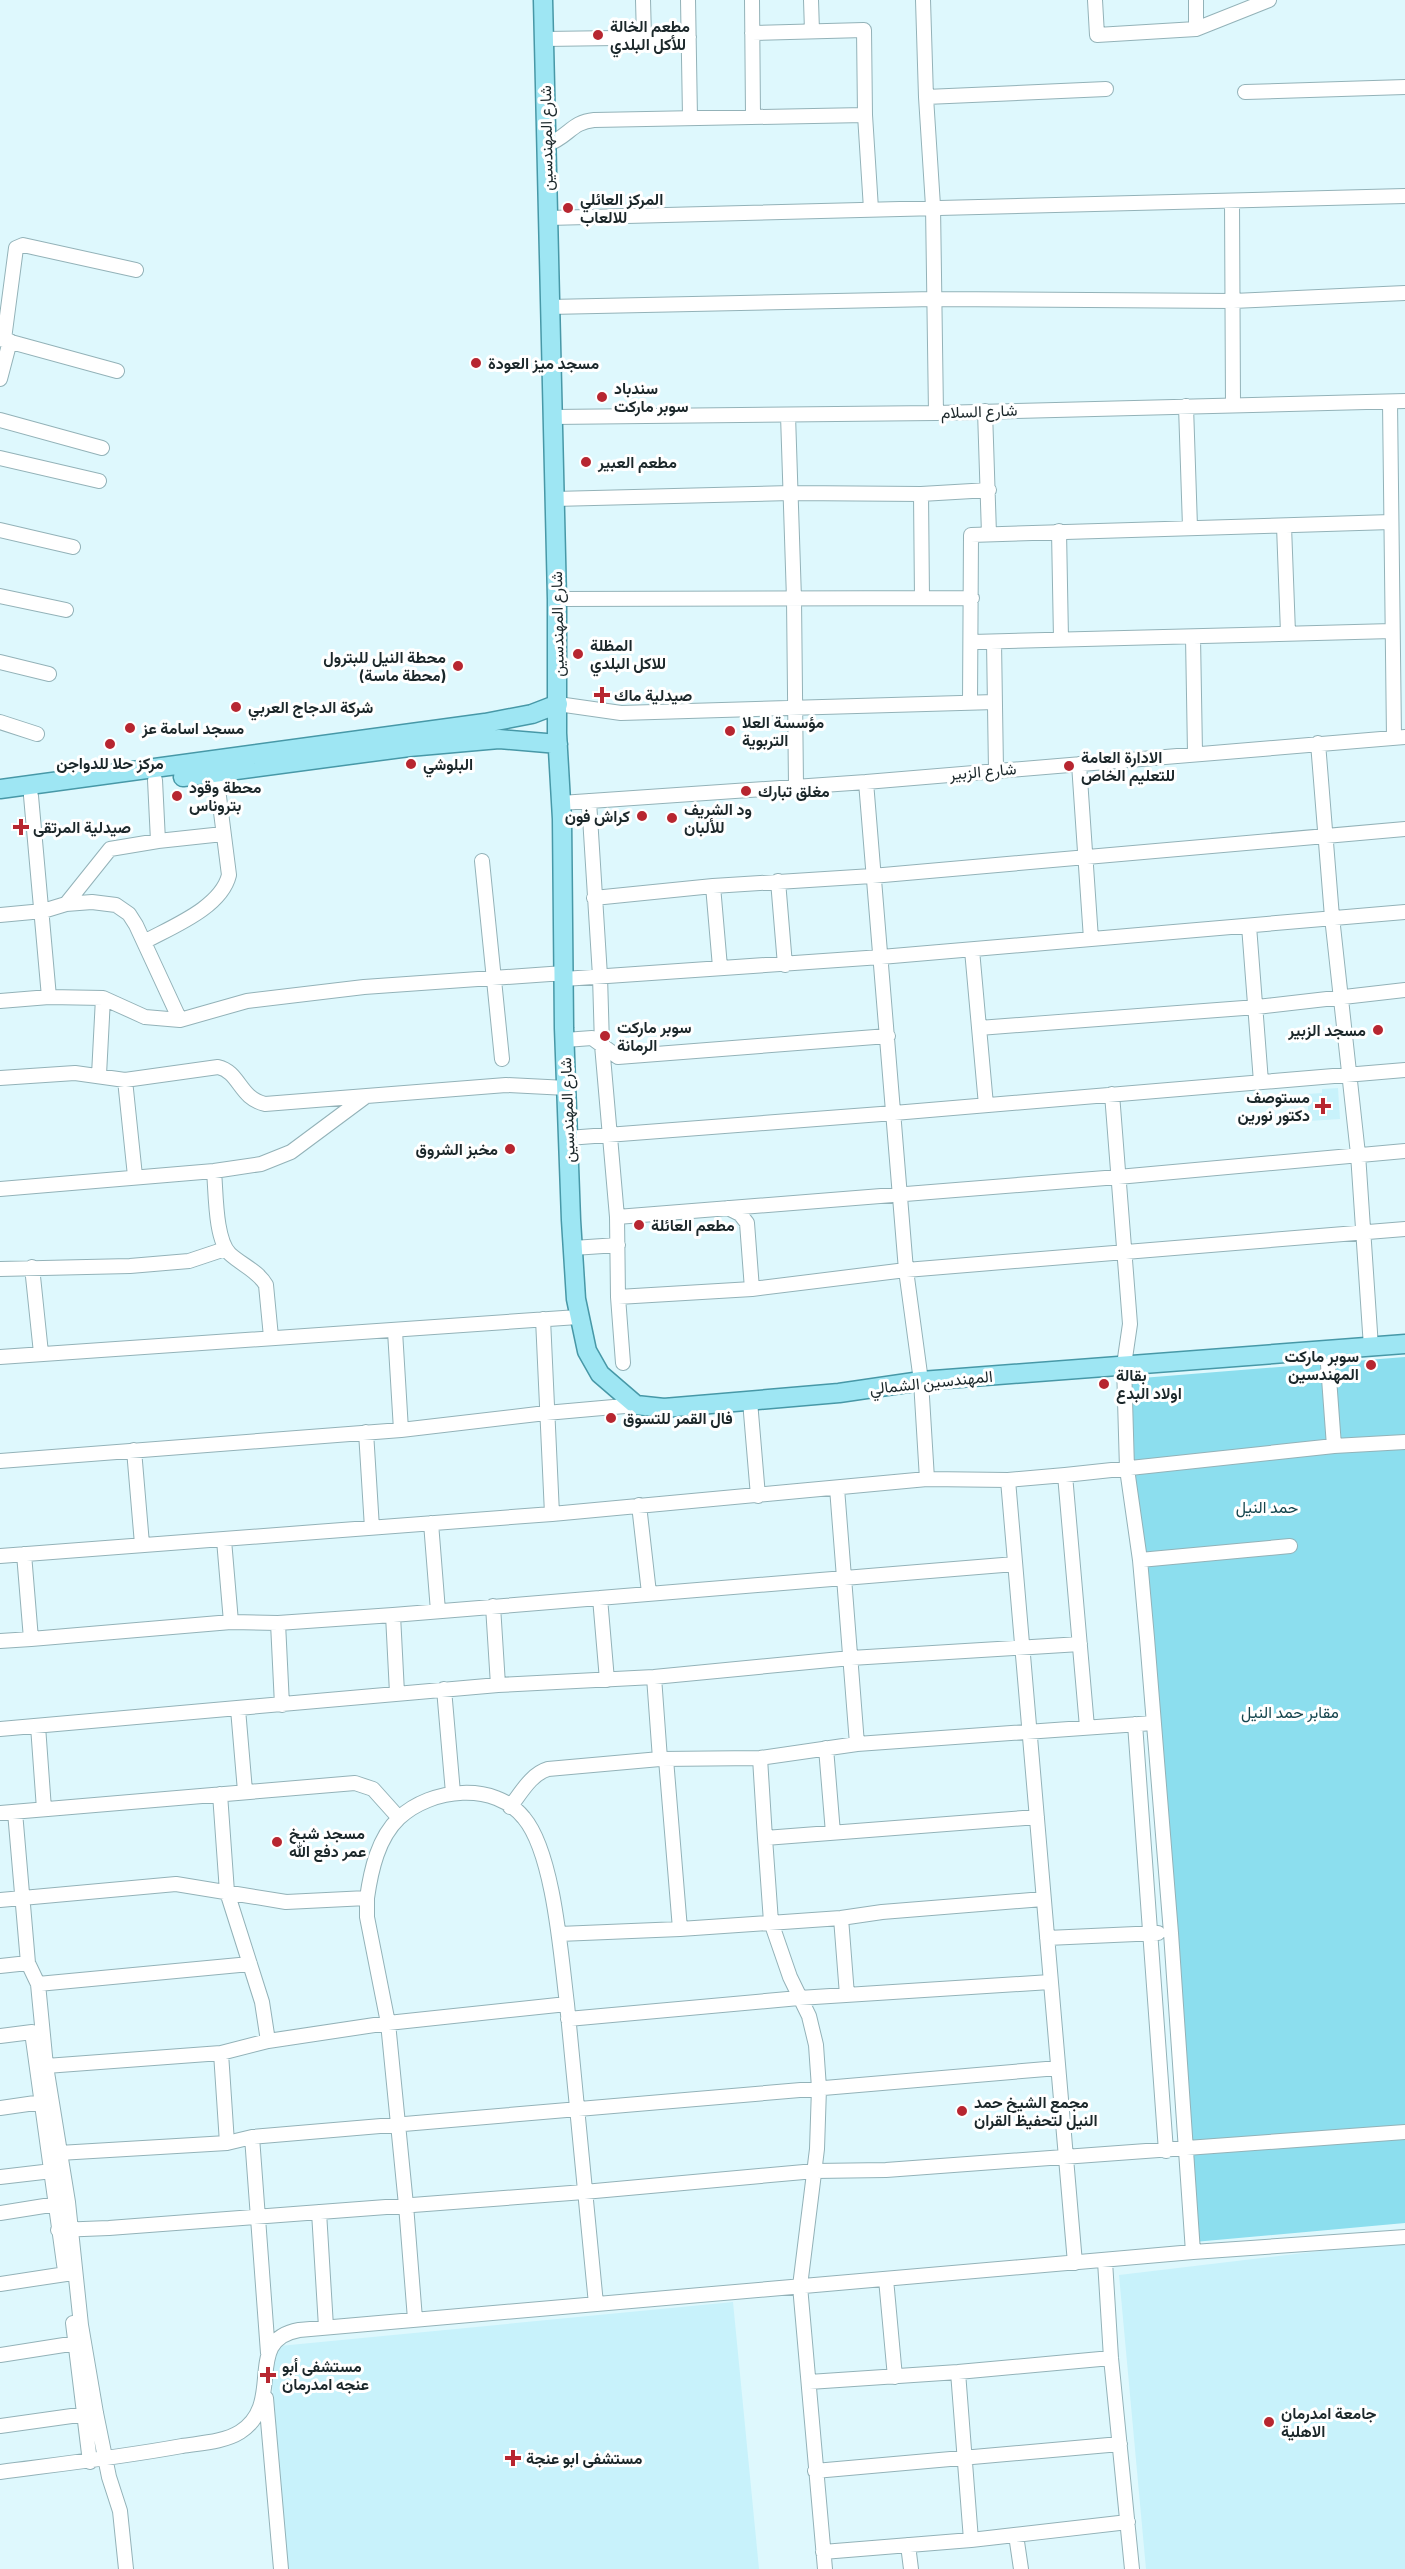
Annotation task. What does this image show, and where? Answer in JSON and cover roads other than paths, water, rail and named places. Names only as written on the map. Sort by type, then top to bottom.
[{"type":"main road","name":"شارع المهندسين","points":[[543,0],[565,1040],[573,1248]]},
{"type":"main road","points":[[0,800],[155,780],[178,771],[216,773],[532,714],[558,704]]},
{"type":"main road","points":[[0,789],[178,771],[342,749],[499,739],[558,744]]},
{"type":"main road","points":[[573,1248],[578,1317],[587,1351],[594,1367],[620,1393],[636,1405]]},
{"type":"main road","name":"المهندسين الشمالي","points":[[636,1405],[664,1408],[839,1393],[921,1381],[1405,1344]]},
{"type":"street","points":[[643,0],[644,38]]},
{"type":"street","points":[[687,0],[690,117]]},
{"type":"street","points":[[752,0],[753,115]]},
{"type":"street","points":[[811,0],[812,31]]},
{"type":"street","points":[[923,0],[933,206],[936,412]]},
{"type":"street","points":[[1095,0],[1097,35],[1196,29],[1269,0]]},
{"type":"street","points":[[1196,0],[1196,29]]},
{"type":"street","points":[[752,33],[864,30],[865,114],[871,209]]},
{"type":"street","points":[[544,39],[689,37]]},
{"type":"street","points":[[1245,92],[1405,87]]},
{"type":"street","points":[[926,98],[1106,89]]},
{"type":"street","points":[[546,145],[562,139],[581,121],[865,114]]},
{"type":"street","points":[[548,218],[933,206],[1405,196]]},
{"type":"street","points":[[1232,201],[1233,405]]},
{"type":"street","points":[[0,379],[15,248],[23,245],[136,270]]},
{"type":"street","points":[[549,307],[934,299],[1233,301],[1405,293]]},
{"type":"street","points":[[4,340],[117,371]]},
{"type":"street","name":"شارع السلام","points":[[552,417],[788,415],[1405,401]]},
{"type":"street","points":[[1390,402],[1391,517],[1399,610],[1392,632],[1400,737]]},
{"type":"street","points":[[1186,406],[1190,527]]},
{"type":"street","points":[[985,411],[989,534]]},
{"type":"street","points":[[788,415],[794,599],[796,786]]},
{"type":"street","points":[[0,420],[102,448]]},
{"type":"street","points":[[0,458],[99,482]]},
{"type":"street","points":[[554,499],[791,493],[921,494],[989,490]]},
{"type":"street","points":[[921,494],[922,598]]},
{"type":"street","points":[[970,702],[971,535],[1284,526],[1391,517],[1405,512]]},
{"type":"street","points":[[1284,526],[1288,633]]},
{"type":"street","points":[[0,530],[73,548]]},
{"type":"street","points":[[1059,531],[1061,639]]},
{"type":"street","points":[[0,596],[66,610]]},
{"type":"street","points":[[557,598],[972,598]]},
{"type":"street","points":[[972,642],[1392,632]]},
{"type":"street","points":[[1193,637],[1195,753]]},
{"type":"street","points":[[994,642],[996,770]]},
{"type":"street","points":[[0,662],[49,674]]},
{"type":"street","points":[[558,704],[621,714],[995,702]]},
{"type":"street","points":[[0,722],[37,734]]},
{"type":"street","name":"شارع الزبير","points":[[561,803],[866,782],[1400,737]]},
{"type":"street","points":[[1318,743],[1332,917],[1358,1154],[1371,1347]]},
{"type":"street","points":[[1079,764],[1090,939]]},
{"type":"street","points":[[144,942],[209,905],[227,884],[229,875],[216,773]]},
{"type":"street","points":[[155,780],[158,841]]},
{"type":"street","points":[[866,782],[906,1270],[921,1381],[927,1479]]},
{"type":"street","points":[[31,796],[49,997]]},
{"type":"street","points":[[589,801],[602,1045],[617,1217],[622,1363]]},
{"type":"street","points":[[594,898],[713,886],[872,876],[1326,834],[1405,829]]},
{"type":"street","points":[[66,904],[110,849],[223,834]]},
{"type":"street","points":[[482,861],[502,1059]]},
{"type":"street","points":[[778,881],[784,965]]},
{"type":"street","points":[[713,886],[720,967]]},
{"type":"street","points":[[0,915],[43,911],[66,904],[92,902],[116,905],[129,914],[180,1020]]},
{"type":"street","points":[[0,1001],[49,997],[103,998],[145,1017],[180,1020],[247,1001],[364,987],[493,976],[600,976],[720,967],[784,965],[1405,912]]},
{"type":"street","points":[[1249,926],[1261,1082]]},
{"type":"street","points":[[972,950],[986,1105]]},
{"type":"street","points":[[979,1028],[1257,1007],[1405,990]]},
{"type":"street","points":[[99,1075],[103,998]]},
{"type":"street","points":[[565,1040],[592,1038],[618,1058],[888,1036]]},
{"type":"street","points":[[0,1078],[75,1073],[125,1080],[218,1067],[229,1071],[248,1097],[261,1103],[506,1086],[567,1088]]},
{"type":"street","points":[[568,1138],[1405,1070]]},
{"type":"street","points":[[125,1080],[135,1176]]},
{"type":"street","points":[[1112,1094],[1130,1324],[1124,1365],[1127,1469],[1140,1560],[1154,1723],[1193,2252]]},
{"type":"street","points":[[0,1189],[214,1171],[276,1160],[291,1152],[365,1097]]},
{"type":"street","points":[[617,1217],[1118,1177],[1405,1151]]},
{"type":"street","points":[[214,1171],[220,1232],[225,1249],[262,1278],[266,1285],[271,1337]]},
{"type":"street","points":[[728,1208],[740,1214],[747,1223],[752,1289]]},
{"type":"street","points":[[618,1297],[752,1289],[906,1270],[1405,1229]]},
{"type":"street","points":[[573,1248],[618,1245]]},
{"type":"street","points":[[0,1269],[130,1266],[189,1261],[225,1249]]},
{"type":"street","points":[[32,1267],[41,1353]]},
{"type":"street","points":[[0,1357],[578,1317]]},
{"type":"street","points":[[543,1319],[552,1514]]},
{"type":"street","points":[[395,1330],[401,1430]]},
{"type":"street","points":[[1328,1351],[1334,1446]]},
{"type":"street","points":[[750,1401],[758,1496]]},
{"type":"street","points":[[0,1461],[401,1430],[636,1405]]},
{"type":"street","points":[[366,1432],[372,1528]]},
{"type":"street","points":[[0,1556],[552,1514],[927,1479],[1008,1480],[1334,1446],[1405,1442]]},
{"type":"street","points":[[134,1450],[142,1544]]},
{"type":"street","points":[[1065,1475],[1087,1727]]},
{"type":"street","points":[[1008,1480],[1075,2264]]},
{"type":"street","points":[[837,1488],[856,1744]]},
{"type":"street","points":[[639,1505],[649,1593]]},
{"type":"street","points":[[431,1523],[438,1611]]},
{"type":"street","points":[[224,1540],[231,1622]]},
{"type":"street","points":[[1140,1560],[1290,1546]]},
{"type":"street","points":[[24,1554],[31,1639]]},
{"type":"street","points":[[0,1641],[231,1622],[279,1623],[393,1615],[1015,1564]]},
{"type":"street","points":[[600,1598],[607,1680]]},
{"type":"street","points":[[493,1606],[498,1685]]},
{"type":"street","points":[[393,1615],[397,1693]]},
{"type":"street","points":[[279,1623],[282,1705]]},
{"type":"street","points":[[0,1729],[444,1689],[654,1677],[851,1658],[1080,1644]]},
{"type":"street","points":[[654,1677],[680,1929]]},
{"type":"street","points":[[444,1689],[453,1793]]},
{"type":"street","points":[[238,1709],[245,1791]]},
{"type":"street","points":[[510,1807],[532,1779],[540,1771],[548,1768],[663,1759],[760,1758],[856,1744],[1154,1723]]},
{"type":"street","points":[[1135,1724],[1166,2151]]},
{"type":"street","points":[[38,1726],[44,1809]]},
{"type":"street","points":[[826,1748],[833,1833]]},
{"type":"street","points":[[760,1758],[771,1922],[799,1998],[814,2029],[819,2088],[815,2171],[800,2286],[825,2569]]},
{"type":"street","points":[[0,1813],[245,1791],[363,1784],[373,1789],[399,1818]]},
{"type":"street","points":[[415,2319],[388,2024],[367,1917],[367,1898],[378,1852],[399,1818],[421,1805],[453,1793],[478,1793],[497,1798],[523,1816],[538,1844],[559,1934],[596,2304]]},
{"type":"street","points":[[220,1794],[227,1892],[262,2002],[268,2041]]},
{"type":"street","points":[[15,1812],[28,1963],[38,1984],[46,2066],[59,2153],[66,2274],[80,2342],[90,2413],[90,2462]]},
{"type":"street","points":[[765,1838],[1037,1817]]},
{"type":"street","points":[[0,1900],[176,1884],[286,1902],[367,1898]]},
{"type":"street","points":[[559,1934],[680,1929],[841,1918],[882,1912],[1043,1899]]},
{"type":"street","points":[[841,1918],[847,1995]]},
{"type":"street","points":[[1047,1938],[1171,1933]]},
{"type":"street","points":[[0,1966],[28,1963]]},
{"type":"street","points":[[38,1984],[250,1964]]},
{"type":"street","points":[[568,2019],[799,1998],[1050,1982]]},
{"type":"street","points":[[46,2066],[221,2053],[268,2041],[388,2024],[567,2004]]},
{"type":"street","points":[[0,2036],[32,2032],[52,2171],[62,2203]]},
{"type":"street","points":[[221,2053],[227,2143]]},
{"type":"street","points":[[59,2153],[227,2143],[252,2137],[1058,2068]]},
{"type":"street","points":[[0,2108],[42,2102]]},
{"type":"street","points":[[64,2230],[584,2192],[815,2171],[886,2170],[1405,2132]]},
{"type":"street","points":[[252,2137],[268,2353],[265,2392],[281,2569]]},
{"type":"street","points":[[0,2177],[52,2171]]},
{"type":"street","points":[[0,2213],[62,2203]]},
{"type":"street","points":[[319,2212],[326,2326]]},
{"type":"street","points":[[64,2230],[81,2325],[80,2342]]},
{"type":"street","points":[[268,2353],[277,2340],[291,2331],[326,2326],[1075,2264],[1193,2252],[1405,2237]]},
{"type":"street","points":[[1105,2261],[1111,2358],[1132,2569]]},
{"type":"street","points":[[0,2284],[66,2274]]},
{"type":"street","points":[[886,2279],[895,2377]]},
{"type":"street","points":[[0,2355],[80,2342]]},
{"type":"street","points":[[808,2382],[895,2377],[1111,2358]]},
{"type":"street","points":[[958,2372],[971,2540]]},
{"type":"street","points":[[0,2468],[106,2460],[229,2437],[254,2420],[265,2392]]},
{"type":"street","points":[[0,2426],[90,2413]]},
{"type":"street","points":[[90,2413],[120,2511],[126,2569]]},
{"type":"street","points":[[815,2471],[1120,2444]]},
{"type":"street","points":[[823,2552],[971,2540],[1128,2522]]},
{"type":"street","points":[[1016,2535],[1021,2569]]},
{"type":"street","points":[[908,2545],[911,2569]]},
{"type":"place","name":"مطعم الخالة للأكل البلدي","points":[[598,35]]},
{"type":"place","name":"المركز العائلي للالعاب","points":[[568,208]]},
{"type":"place","name":"مسجد ميز العودة","points":[[476,363]]},
{"type":"place","name":"سندباد سوبر ماركت","points":[[602,397]]},
{"type":"place","name":"مطعم العبير","points":[[586,462]]},
{"type":"place","name":"المظلة للاكل البلدي","points":[[578,654]]},
{"type":"place","name":"محطة النيل للبترول (محطة ماسة)","points":[[458,666]]},
{"type":"place","name":"صيدلية ماك","points":[[602,695]]},
{"type":"place","name":"شركة الدجاج العربي","points":[[236,707]]},
{"type":"place","name":"مسجد اسامة عز","points":[[130,728]]},
{"type":"place","name":"مؤسسة العلا التربوية","points":[[730,731]]},
{"type":"place","name":"مركز حلا للدواجن","points":[[110,744]]},
{"type":"place","name":"البلوشي","points":[[411,764]]},
{"type":"place","name":"الادارة العامة للتعليم الخاص","points":[[1069,766]]},
{"type":"place","name":"مغلق تبارك","points":[[746,791]]},
{"type":"place","name":"محطة وقود بتروناس","points":[[177,796]]},
{"type":"place","name":"كراش فون","points":[[642,816]]},
{"type":"place","name":"ود الشريف للألبان","points":[[672,818]]},
{"type":"place","name":"صيدلية المرتقى","points":[[21,827]]},
{"type":"place","name":"مسجد الزبير","points":[[1378,1030]]},
{"type":"place","name":"سوبر ماركت الرمانة","points":[[605,1036]]},
{"type":"place","name":"مستوصف دكتور نورين","points":[[1323,1106]]},
{"type":"place","name":"مخبز الشروق","points":[[510,1149]]},
{"type":"place","name":"مطعم العائلة","points":[[639,1225]]},
{"type":"place","name":"سوبر ماركت المهندسين","points":[[1371,1365]]},
{"type":"place","name":"بقالة اولاد البدع","points":[[1104,1384]]},
{"type":"place","name":"فال القمر للتسوق","points":[[611,1418]]},
{"type":"place","name":"مسجد شيخ عمر دفع الله","points":[[277,1842]]},
{"type":"place","name":"مجمع الشيخ حمد النيل لتحفيظ القران","points":[[962,2111]]},
{"type":"place","name":"مستشفى أبو عنجه امدرمان","points":[[268,2375]]},
{"type":"place","name":"جامعة امدرمان الاهلية","points":[[1269,2422]]},
{"type":"place","name":"مستشفى ابو عنجة","points":[[513,2458]]},
{"type":"park label","name":"حمد النيل","points":[[1267,1507]]},
{"type":"park label","name":"مقابر حمد النيل","points":[[1290,1712]]}]
